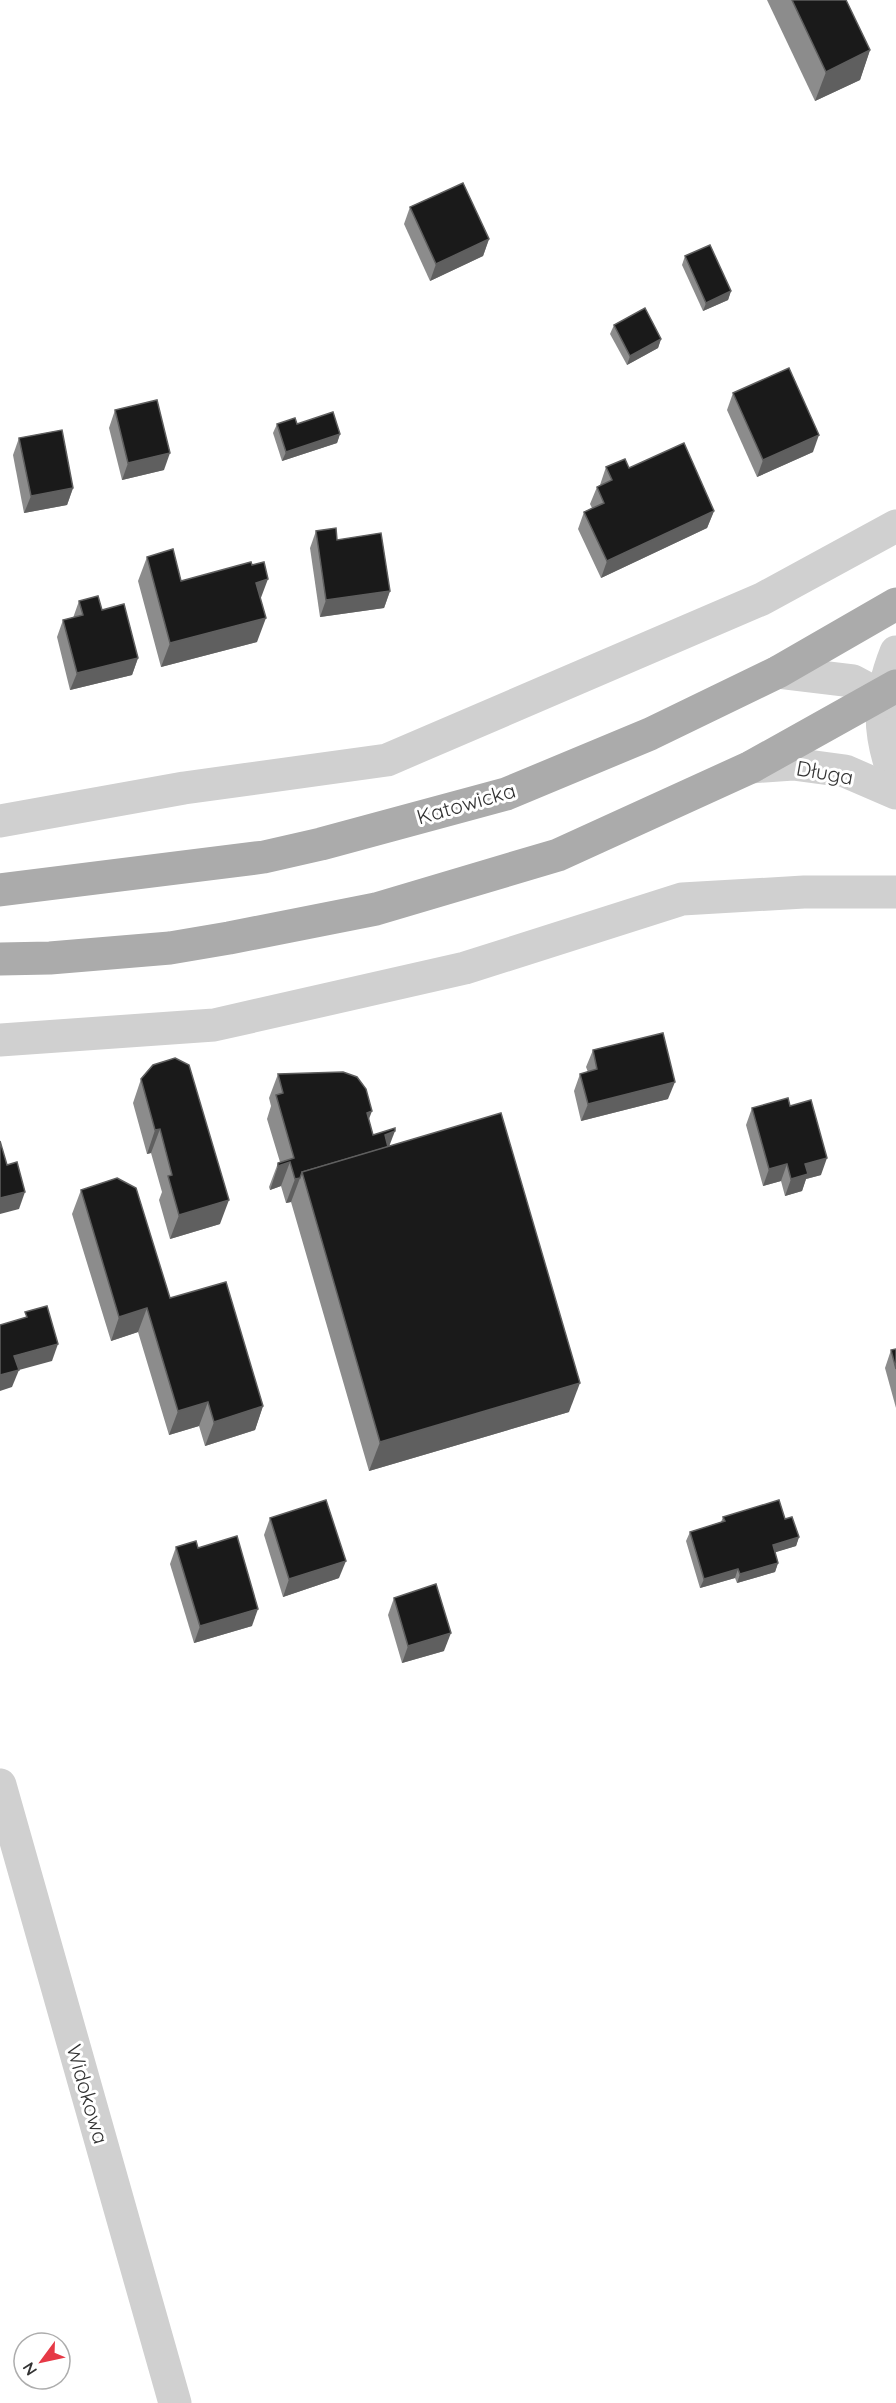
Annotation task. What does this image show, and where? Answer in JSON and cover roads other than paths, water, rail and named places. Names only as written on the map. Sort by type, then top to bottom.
[{"type":"main road","name":"Katowicka","points":[[0,890],[264,857],[506,794],[650,734],[778,672],[896,604]]},
{"type":"main road","points":[[0,959],[50,958],[170,948],[376,909],[558,855],[751,767],[892,695]]},
{"type":"street","points":[[0,821],[184,788],[387,760],[762,599],[896,526]]},
{"type":"street","points":[[896,652],[892,695],[880,721],[883,740],[896,781]]},
{"type":"street","points":[[778,672],[853,681],[892,695]]},
{"type":"street","name":"Długa","points":[[751,767],[793,764],[845,771],[896,793]]},
{"type":"street","points":[[0,1041],[214,1025],[465,968],[682,899],[804,892],[896,891]]},
{"type":"street","name":"Widokowa","points":[[0,1785],[176,2403]]}]
